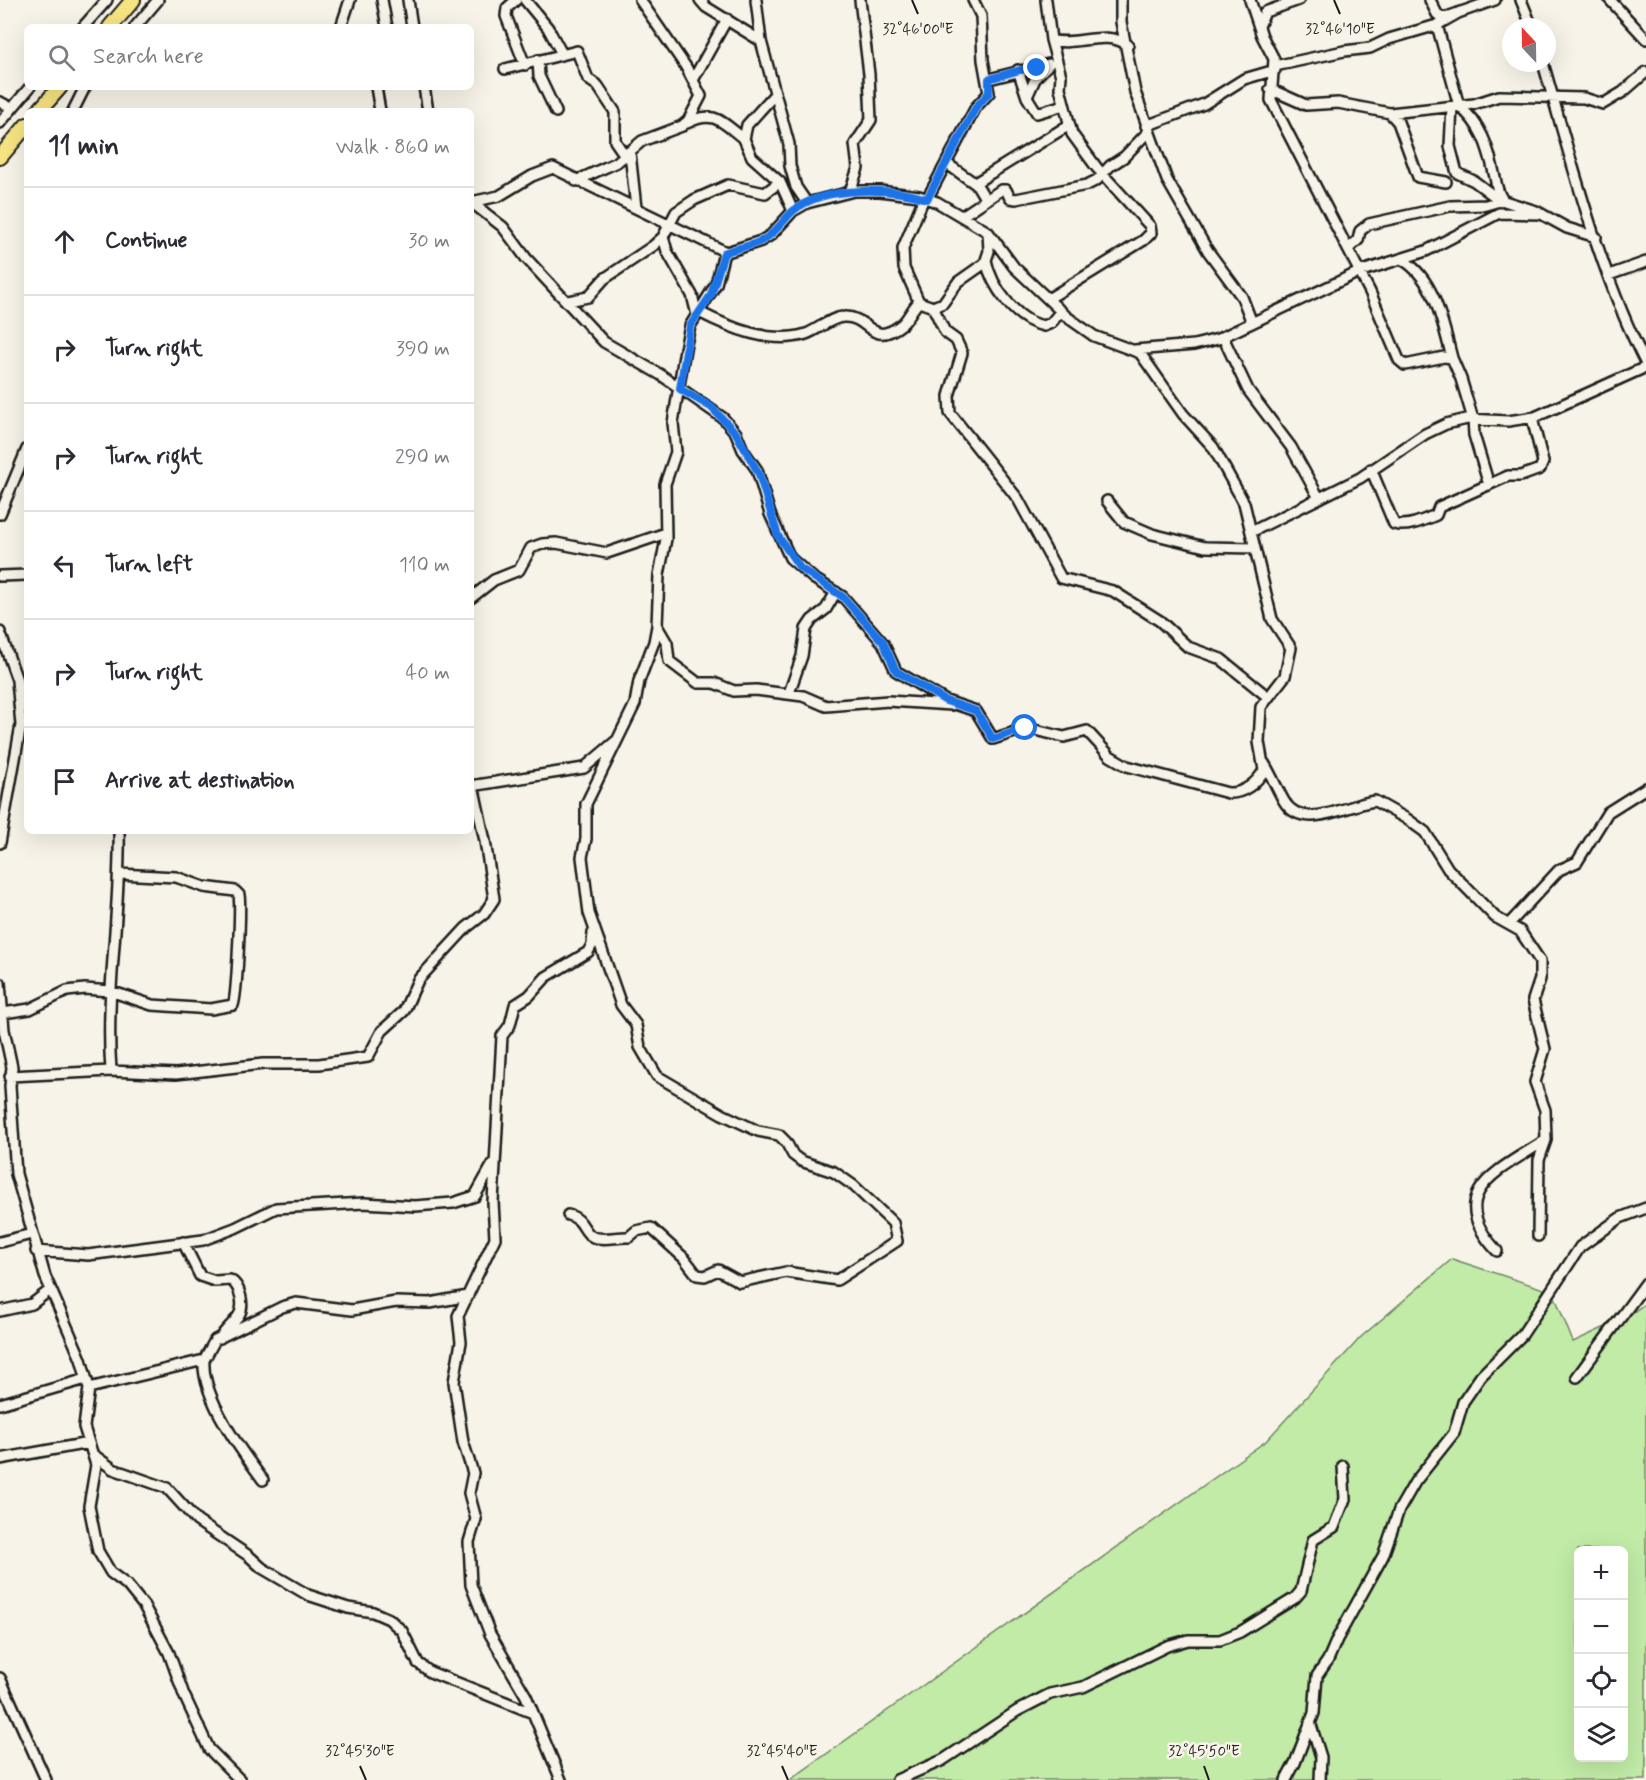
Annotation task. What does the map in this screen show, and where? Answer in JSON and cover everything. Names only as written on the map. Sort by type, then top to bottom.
[{"type":"highway","points":[[113,24],[133,0]]},
{"type":"highway","points":[[42,108],[57,90]]},
{"type":"highway","points":[[0,157],[24,129]]},
{"type":"street","points":[[85,24],[107,0]]},
{"type":"street","points":[[138,24],[158,0]]},
{"type":"street","points":[[342,24],[350,0]]},
{"type":"street","points":[[382,0],[386,24]]},
{"type":"street","points":[[408,0],[412,24]]},
{"type":"street","points":[[516,0],[507,8],[506,16],[525,65]]},
{"type":"street","points":[[525,0],[548,28],[561,52]]},
{"type":"street","points":[[640,0],[693,80],[700,96],[684,124]]},
{"type":"street","points":[[700,0],[761,41]]},
{"type":"street","points":[[756,0],[761,41],[789,144],[790,166],[796,187],[807,203]]},
{"type":"street","points":[[850,192],[858,168],[855,144],[871,120],[869,74],[860,0]]},
{"type":"street","points":[[973,0],[981,16],[983,60],[989,79],[989,93],[976,107],[926,199],[903,248],[904,268],[919,302],[933,307],[943,303],[958,282],[986,260],[989,251],[988,232]]},
{"type":"street","points":[[1046,0],[1051,40],[1069,125],[1078,143],[1103,175],[1149,226],[1151,233],[1144,240],[1048,299]]},
{"type":"street","points":[[1121,0],[1121,22],[1128,45],[1135,92],[1147,129],[1175,196],[1208,251],[1242,297],[1251,323]]},
{"type":"street","points":[[1250,0],[1275,68],[1270,89],[1272,100],[1402,363],[1409,365],[1444,357],[1452,358]]},
{"type":"street","points":[[1260,27],[1265,12],[1299,0]]},
{"type":"street","points":[[1430,0],[1441,16],[1495,0]]},
{"type":"street","points":[[1521,0],[1528,18]]},
{"type":"street","points":[[1610,0],[1646,39]]},
{"type":"street","points":[[962,216],[1001,190],[1006,190],[1011,198],[1016,199],[1087,185],[1103,175],[1147,129],[1204,104],[1244,79],[1275,68],[1344,51],[1370,48],[1389,39],[1437,26],[1460,12]]},
{"type":"street","points":[[693,80],[726,19]]},
{"type":"street","points":[[1437,26],[1455,107],[1450,146],[1457,173],[1503,200],[1542,214],[1567,228],[1596,237]]},
{"type":"street","points":[[1051,40],[1062,43],[1110,38],[1120,39],[1128,45]]},
{"type":"street","points":[[505,69],[525,65],[561,52],[577,51],[588,79],[598,86],[616,115],[615,141],[628,155],[636,208]]},
{"type":"street","points":[[1027,97],[1036,77],[1055,54]]},
{"type":"street","points":[[538,60],[538,76],[556,112]]},
{"type":"street","points":[[989,79],[1049,64]]},
{"type":"street","points":[[1018,70],[1027,97],[1039,114],[1064,105]]},
{"type":"street","points":[[1251,532],[1371,469],[1425,434],[1455,421],[1473,419],[1508,421],[1532,418],[1646,366],[1596,237],[1546,72]]},
{"type":"street","points":[[1270,89],[1306,105],[1338,103],[1390,113],[1455,107],[1499,96],[1584,98],[1603,104],[1623,92],[1646,72]]},
{"type":"street","points":[[0,123],[27,90]]},
{"type":"street","points":[[74,108],[84,90]]},
{"type":"street","points":[[376,90],[380,108]]},
{"type":"street","points":[[424,90],[428,108]]},
{"type":"street","points":[[744,139],[747,125],[775,94]]},
{"type":"street","points":[[0,102],[11,108]]},
{"type":"street","points":[[1455,107],[1470,114],[1481,130],[1493,165],[1496,189],[1503,200]]},
{"type":"street","points":[[1390,113],[1398,122],[1418,177],[1446,182]]},
{"type":"street","points":[[576,181],[628,155],[642,141],[708,115],[744,139],[752,157],[780,182],[793,212]]},
{"type":"street","points":[[975,183],[1069,125]]},
{"type":"street","points":[[946,163],[975,183],[986,200]]},
{"type":"street","points":[[474,201],[499,196],[550,168],[726,252]]},
{"type":"street","points":[[568,301],[588,297],[604,279],[663,237],[677,211],[714,190],[728,185],[763,193],[780,182]]},
{"type":"street","points":[[474,204],[503,227],[526,258],[604,342],[661,375],[680,389],[711,407],[736,433],[759,474],[770,514],[788,554],[800,568],[843,597],[883,642],[896,671],[978,714],[986,731],[993,739],[1028,728],[1064,737],[1087,731],[1110,756],[1127,766],[1228,793],[1240,792],[1256,781],[1264,770],[1259,742],[1261,706],[1285,676],[1291,648],[1272,619],[1239,493],[1222,460],[1208,440],[1183,414],[1143,356],[1135,350],[1094,336],[1061,311],[1014,267],[988,232],[962,216],[926,199],[880,191],[850,192],[807,203],[793,212],[771,235],[761,241],[726,252],[720,261],[711,295],[690,326],[686,342],[680,389],[673,423],[676,452],[665,484],[666,533],[659,575],[657,626],[639,681],[635,704],[586,804],[586,839],[582,857],[593,930],[621,1005],[636,1025],[640,1047],[657,1076],[722,1114],[758,1131],[782,1137],[793,1155],[801,1161],[834,1172],[862,1193],[893,1223],[897,1239],[894,1244],[837,1280],[786,1272],[740,1282],[718,1270],[704,1277],[697,1275],[684,1258],[651,1228],[636,1231],[628,1238],[597,1238],[591,1236],[581,1220],[568,1215]]},
{"type":"street","points":[[1347,249],[1358,240],[1362,228],[1369,224],[1450,206],[1486,205],[1503,200]]},
{"type":"street","points":[[1135,350],[1194,345],[1222,337],[1359,272],[1403,260],[1499,213],[1542,214]]},
{"type":"street","points":[[663,237],[667,251],[692,295],[698,314]]},
{"type":"street","points":[[986,260],[999,292],[1020,314],[1044,326],[1051,323],[1061,311]]},
{"type":"street","points":[[1403,260],[1416,269],[1427,282],[1461,379],[1473,419],[1473,435],[1489,485]]},
{"type":"street","points":[[1609,275],[1646,262]]},
{"type":"street","points":[[698,314],[769,337],[788,338],[807,334],[842,317],[856,320],[872,332],[882,334],[901,324],[919,302]]},
{"type":"street","points":[[933,307],[945,332],[956,340],[962,353],[949,396],[950,413],[1018,499],[1061,578],[1113,591],[1160,621],[1188,647],[1221,659],[1268,697]]},
{"type":"street","points":[[1222,337],[1248,390],[1291,447],[1319,498]]},
{"type":"street","points":[[1371,469],[1390,510],[1392,521],[1397,526],[1435,515],[1439,507],[1508,476],[1527,475],[1542,466],[1532,418]]},
{"type":"street","points":[[0,514],[24,468]]},
{"type":"street","points":[[1107,501],[1124,522],[1152,534],[1205,547],[1255,548]]},
{"type":"street","points":[[474,596],[494,580],[519,570],[531,548],[542,544],[556,543],[607,554],[666,533]]},
{"type":"street","points":[[0,576],[24,575]]},
{"type":"street","points":[[789,693],[802,656],[806,629],[812,620],[826,609],[836,592]]},
{"type":"street","points":[[657,626],[667,643],[669,661],[692,681],[714,684],[734,691],[789,693],[803,696],[826,706],[888,700],[958,705]]},
{"type":"street","points":[[0,632],[2,646],[20,695],[22,744],[0,843]]},
{"type":"street","points":[[474,785],[584,768],[618,740]]},
{"type":"street","points":[[1264,763],[1284,801],[1301,816],[1314,816],[1372,801],[1385,805],[1407,819],[1425,832],[1439,858],[1494,917],[1520,931],[1536,953],[1542,970],[1533,1000],[1545,1049],[1535,1082],[1545,1110],[1546,1140],[1539,1160],[1538,1236]]},
{"type":"street","points":[[1509,924],[1556,873],[1577,862],[1608,812],[1646,788]]},
{"type":"street","points":[[7,1083],[111,1071],[176,1074],[263,1064],[363,1059],[371,1054],[382,1031],[404,1011],[418,980],[459,934],[484,914],[494,899],[485,841],[474,794]]},
{"type":"street","points":[[111,1071],[108,1036],[119,874],[119,834]]},
{"type":"street","points":[[3,1013],[30,1009],[74,990],[110,991],[152,1005],[180,1007],[229,1006],[236,998],[235,974],[240,936],[239,895],[235,891],[204,887],[176,877],[119,874]]},
{"type":"street","points":[[561,1780],[533,1713],[490,1634],[471,1585],[469,1542],[476,1519],[469,1493],[473,1473],[464,1442],[454,1382],[461,1342],[459,1316],[495,1238],[493,1202],[498,1140],[501,1039],[510,1025],[512,1012],[546,977],[588,952],[592,945],[593,930]]},
{"type":"street","points":[[0,983],[12,1067],[7,1083],[16,1174],[36,1251],[50,1290],[81,1359],[88,1383],[84,1427],[96,1466],[89,1506],[98,1551],[111,1573],[127,1585],[144,1606],[176,1666],[184,1695],[209,1749],[240,1780]]},
{"type":"street","points":[[1497,1251],[1478,1226],[1478,1191],[1487,1178],[1546,1140]]},
{"type":"street","points":[[36,1251],[88,1255],[216,1237],[276,1208],[364,1203],[415,1206],[466,1200],[475,1197],[481,1189],[495,1161]]},
{"type":"street","points":[[1286,1780],[1314,1713],[1317,1676],[1328,1660],[1337,1639],[1383,1556],[1399,1509],[1420,1475],[1450,1439],[1459,1410],[1470,1391],[1522,1335],[1562,1271],[1581,1248],[1620,1218],[1646,1208]]},
{"type":"street","points":[[0,1242],[32,1234]]},
{"type":"street","points":[[183,1242],[200,1276],[215,1281],[230,1280],[237,1288],[241,1304],[239,1315],[212,1344],[204,1360],[206,1380],[230,1432],[264,1480]]},
{"type":"street","points":[[1577,1377],[1646,1283]]},
{"type":"street","points":[[0,1311],[32,1304],[50,1290]]},
{"type":"street","points":[[219,1338],[282,1307],[296,1303],[309,1302],[331,1309],[351,1310],[396,1302],[430,1303],[468,1296]]},
{"type":"street","points":[[0,1404],[88,1383],[204,1360]]},
{"type":"street","points":[[0,1459],[89,1443]]},
{"type":"street","points":[[94,1456],[113,1469],[167,1488],[197,1521],[249,1556],[262,1568],[308,1595],[348,1608],[373,1612],[389,1619],[402,1631],[418,1663],[430,1672],[533,1713]]},
{"type":"street","points":[[897,1780],[943,1760],[1017,1711],[1050,1694],[1083,1687],[1167,1646],[1188,1640],[1220,1640],[1240,1632],[1295,1598],[1303,1587],[1313,1540],[1333,1528],[1345,1498],[1343,1466]]},
{"type":"street","points":[[0,1678],[46,1780]]},
{"type":"street","points":[[1310,1722],[1321,1757],[1320,1780]]},
{"type":"green space","points":[[1452,1259],[1553,1292],[1573,1342],[1625,1318],[1646,1303],[1646,1780],[790,1780],[1266,1441],[1361,1337]]},
{"type":"route","points":[[1025,728],[993,739],[987,733],[976,711],[946,701],[896,671],[883,642],[843,597],[813,578],[790,558],[778,536],[759,474],[743,450],[736,433],[711,407],[680,389],[690,326],[711,295],[724,253],[761,241],[771,235],[801,206],[834,195],[854,191],[880,191],[909,194],[927,199],[976,107],[989,93],[989,79],[1020,70],[1037,68]]}]
